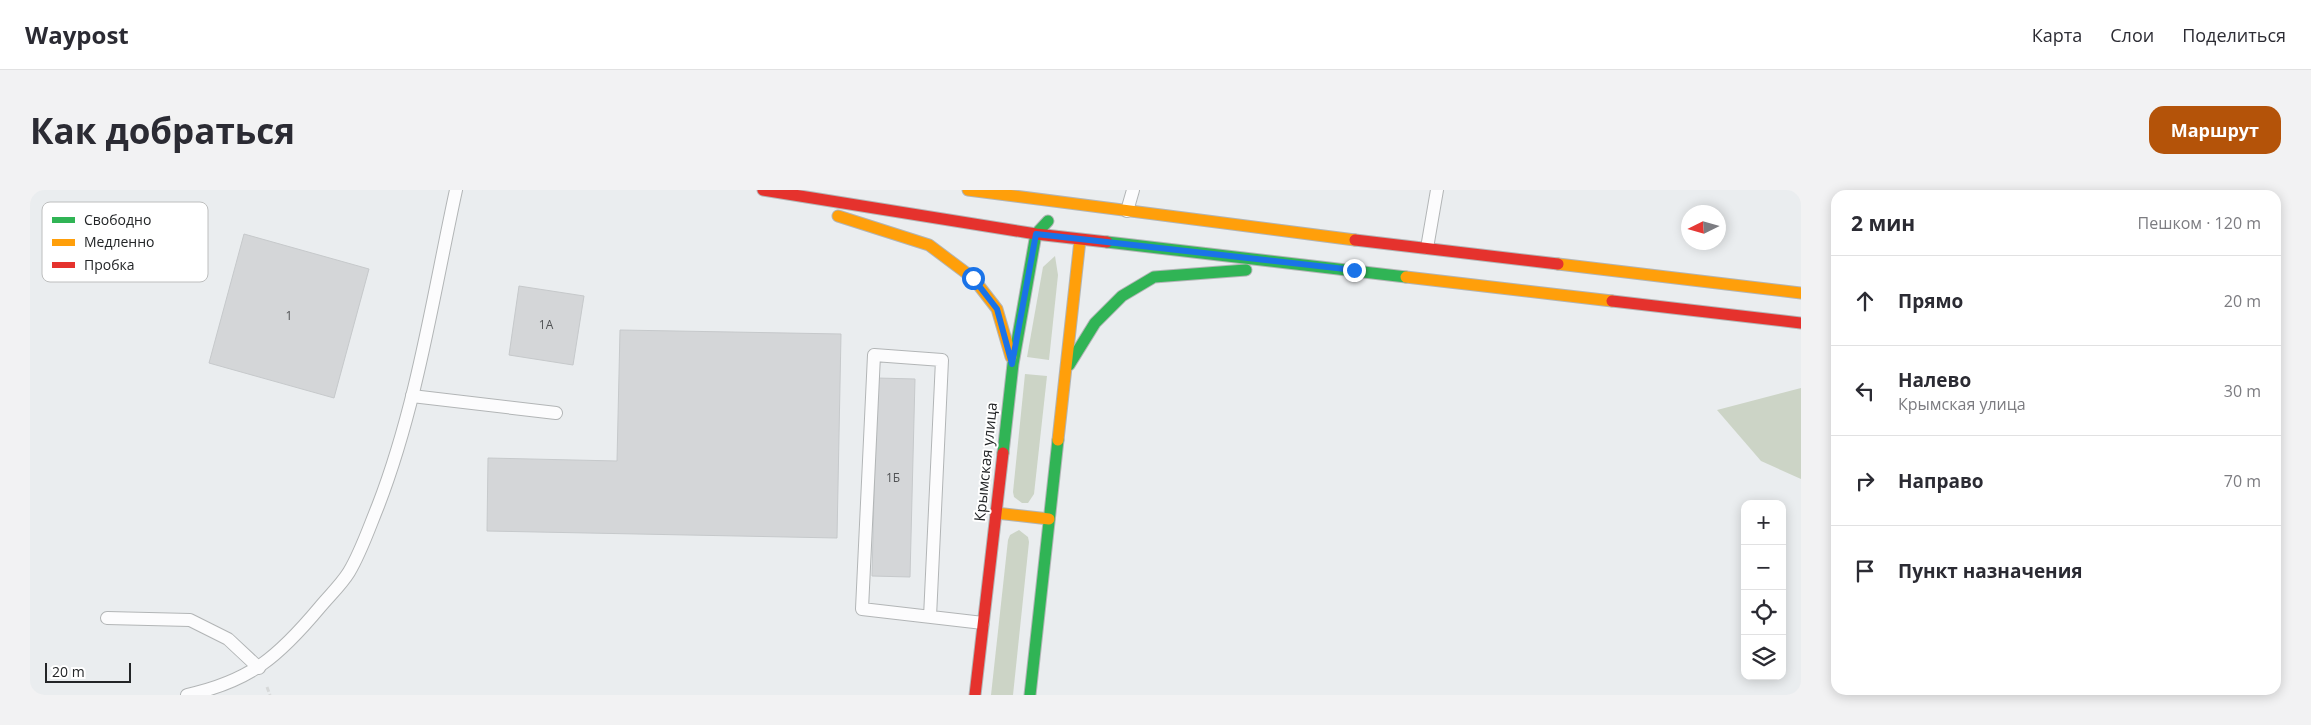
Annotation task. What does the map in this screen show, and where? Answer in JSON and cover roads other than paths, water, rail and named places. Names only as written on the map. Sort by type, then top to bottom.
[{"type":"main road","points":[[750,190],[929,245],[973,278],[997,309],[1012,364]]},
{"type":"main road","points":[[763,190],[1036,234],[1078,235],[1311,265],[1801,322]]},
{"type":"main road","points":[[968,190],[1066,208],[1127,211],[1207,223],[1801,293]]},
{"type":"main road","points":[[1036,234],[1066,208]]},
{"type":"main road","name":"Крымская улица","points":[[975,695],[1012,364],[1036,234]]},
{"type":"main road","points":[[1030,695],[1066,370],[1078,235]]},
{"type":"main road","points":[[1066,370],[1095,323],[1122,296],[1154,277],[1311,265]]},
{"type":"main road","points":[[996,513],[1049,519]]},
{"type":"lane","points":[[187,695],[214,689],[259,668],[297,634],[348,572],[366,537],[390,476],[412,396],[456,190]]},
{"type":"lane","points":[[1127,211],[1133,190]]},
{"type":"lane","points":[[1427,248],[1436,190]]},
{"type":"lane","points":[[930,617],[942,360],[874,355],[862,609],[930,617],[983,623]]},
{"type":"lane","points":[[412,396],[556,413]]},
{"type":"lane","points":[[107,618],[190,620],[228,639],[259,668]]}]
